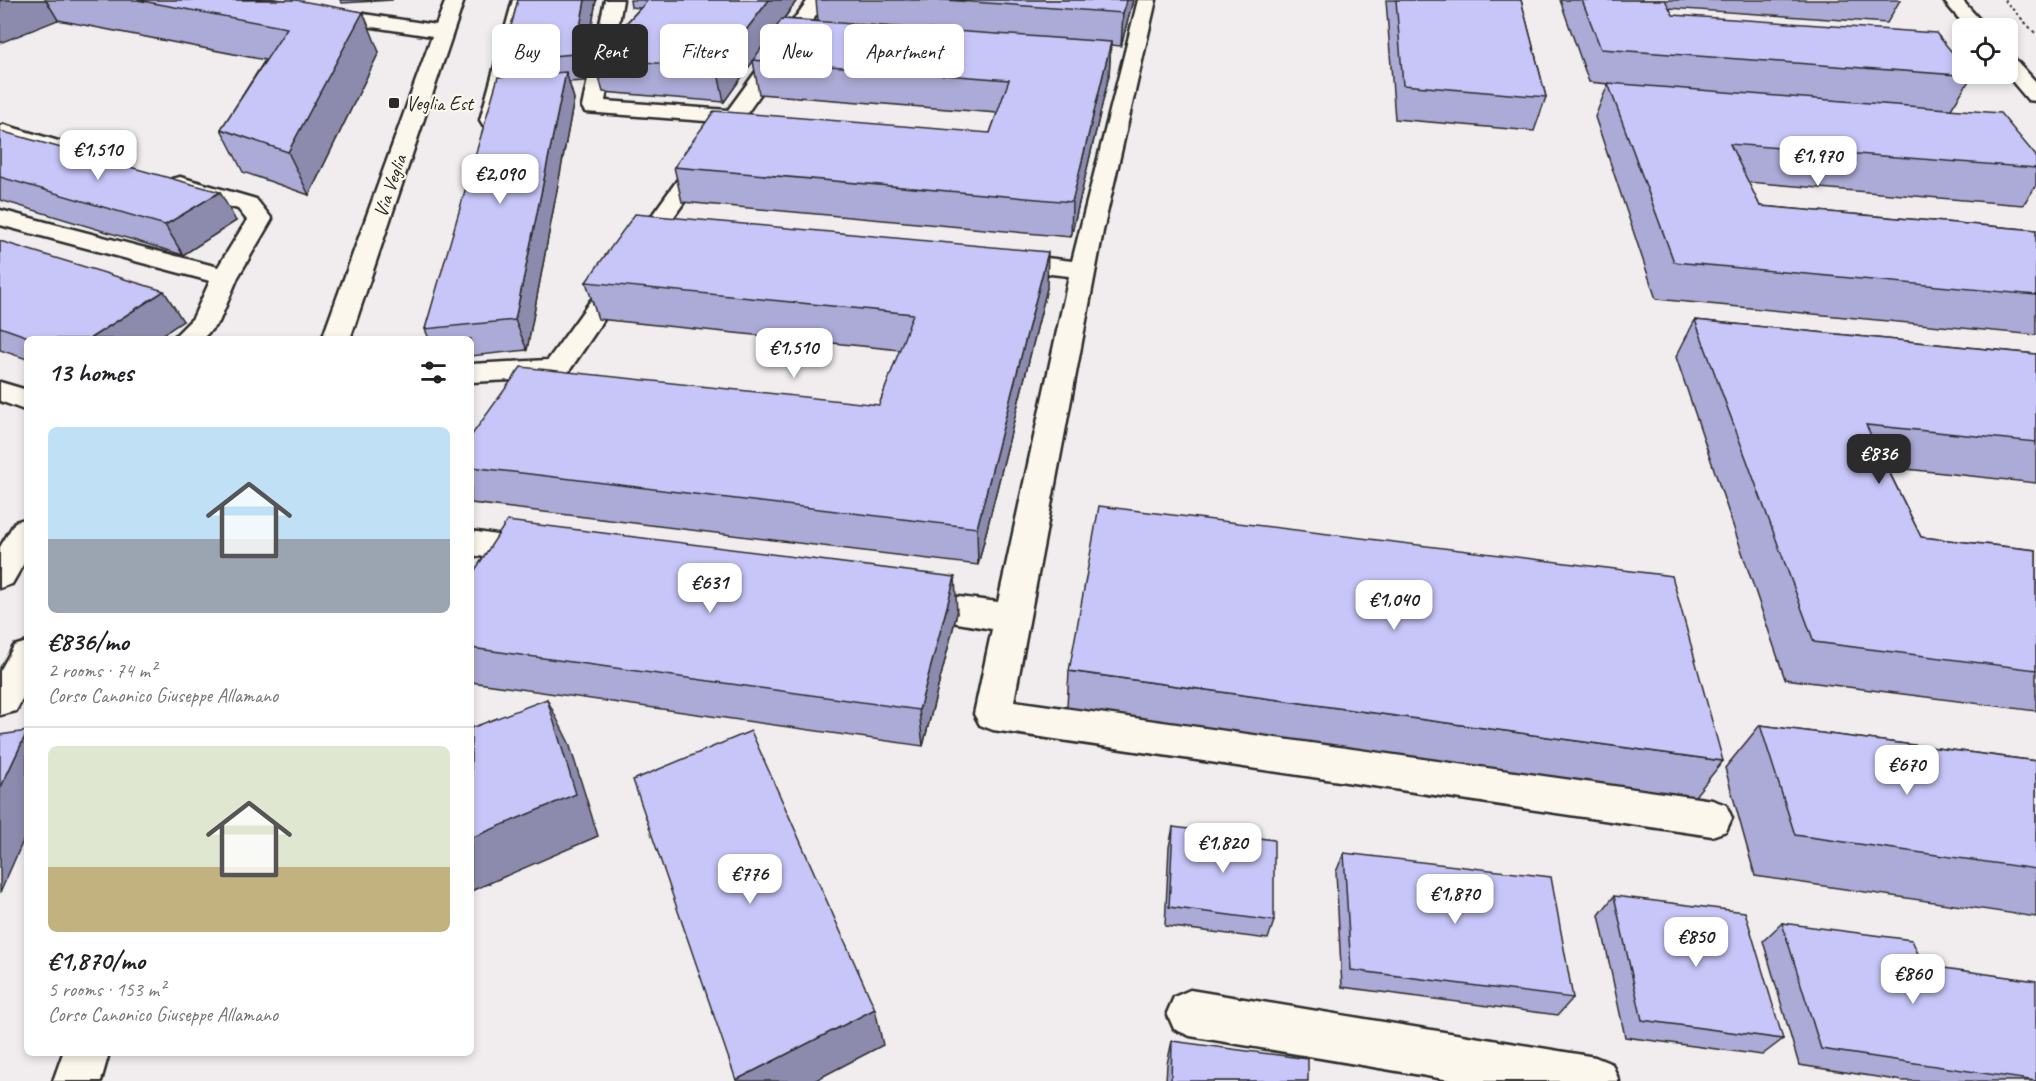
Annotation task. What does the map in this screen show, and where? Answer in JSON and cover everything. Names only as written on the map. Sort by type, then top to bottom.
[{"type":"street","points":[[234,0],[443,32]]},
{"type":"street","name":"Via Veglia","points":[[337,336],[455,0]]},
{"type":"street","points":[[485,140],[522,0]]},
{"type":"street","points":[[614,0],[593,107],[734,117]]},
{"type":"street","points":[[517,426],[557,369],[670,223],[734,117],[805,35],[818,0]]},
{"type":"street","points":[[1147,0],[1120,57],[1083,270],[993,714],[1712,818]]},
{"type":"street","points":[[1952,0],[1968,18]]},
{"type":"street","points":[[2018,75],[2036,95]]},
{"type":"street","points":[[0,133],[4,132],[81,155]]},
{"type":"street","points":[[158,178],[247,204],[260,219],[225,277],[205,322],[189,336]]},
{"type":"street","points":[[0,217],[225,277]]},
{"type":"street","points":[[977,258],[1083,270]]},
{"type":"street","points":[[474,373],[557,369]]},
{"type":"street","points":[[0,391],[24,400]]},
{"type":"street","points":[[0,575],[24,535]]},
{"type":"street","points":[[474,543],[565,556]]},
{"type":"street","points":[[882,600],[1012,618]]},
{"type":"street","points":[[0,700],[3,700],[24,662]]},
{"type":"street","points":[[1190,1013],[1543,1076],[1595,1081]]},
{"type":"street","points":[[77,1081],[85,1056]]},
{"type":"path","points":[[2004,0],[2036,34]]},
{"type":"building","points":[[137,0],[296,0],[363,12],[288,152],[221,129],[287,28]]},
{"type":"building","points":[[518,0],[585,0],[581,24],[572,24],[572,54],[560,55],[560,24],[512,24]]},
{"type":"building","points":[[648,0],[769,0],[748,27],[748,24],[660,24],[660,63],[648,62],[648,24],[626,24]]},
{"type":"building","points":[[945,0],[1127,0],[1123,13]]},
{"type":"building","points":[[1396,0],[1521,0],[1546,97],[1403,85]]},
{"type":"building","points":[[1582,0],[1665,0],[1673,15],[1936,33],[1952,52],[1952,75],[1601,49]]},
{"type":"building","points":[[782,19],[854,24],[844,24],[844,67],[832,66],[832,24],[778,24]]},
{"type":"building","points":[[964,32],[1111,42],[1072,202],[674,167],[714,111],[990,133],[1009,80],[964,76]]},
{"type":"building","points":[[760,50],[760,61],[753,60]]},
{"type":"building","points":[[560,72],[566,72],[515,320],[425,329],[498,78],[560,78]]},
{"type":"building","points":[[1608,83],[2000,113],[2036,156],[2036,168],[1730,144],[1760,206],[2036,230],[2036,295],[1674,262]]},
{"type":"building","points":[[0,131],[220,192],[165,225],[0,177]]},
{"type":"building","points":[[635,214],[1048,252],[977,528],[474,467],[474,432],[521,367],[879,405],[913,314],[586,282]]},
{"type":"building","points":[[0,241],[164,291],[94,336],[26,336],[0,327]]},
{"type":"building","points":[[1695,320],[2036,354],[2036,442],[1866,425],[1921,537],[2036,550],[2036,670],[1814,642]]},
{"type":"building","points":[[1099,506],[1672,576],[1723,761],[1069,671]]},
{"type":"building","points":[[507,521],[955,577],[919,710],[474,648],[474,571]]},
{"type":"building","points":[[547,699],[576,794],[474,837],[474,727]]},
{"type":"building","points":[[1760,725],[2036,761],[2036,869],[1795,835]]},
{"type":"building","points":[[24,731],[24,738],[0,789],[0,735]]},
{"type":"building","points":[[751,731],[875,1009],[736,1080],[633,780]]},
{"type":"building","points":[[1173,827],[1274,840],[1274,921],[1169,907]]},
{"type":"building","points":[[1344,853],[1551,877],[1573,998],[1351,970]]},
{"type":"building","points":[[1614,896],[1745,912],[1783,1039],[1642,1020]]},
{"type":"building","points":[[1782,923],[1912,940],[1923,965],[2036,981],[2036,1081],[1821,1049]]},
{"type":"building","points":[[1172,1041],[1308,1059],[1308,1081],[1171,1081]]},
{"type":"place","name":"Veglia Est","points":[[394,103]]}]
